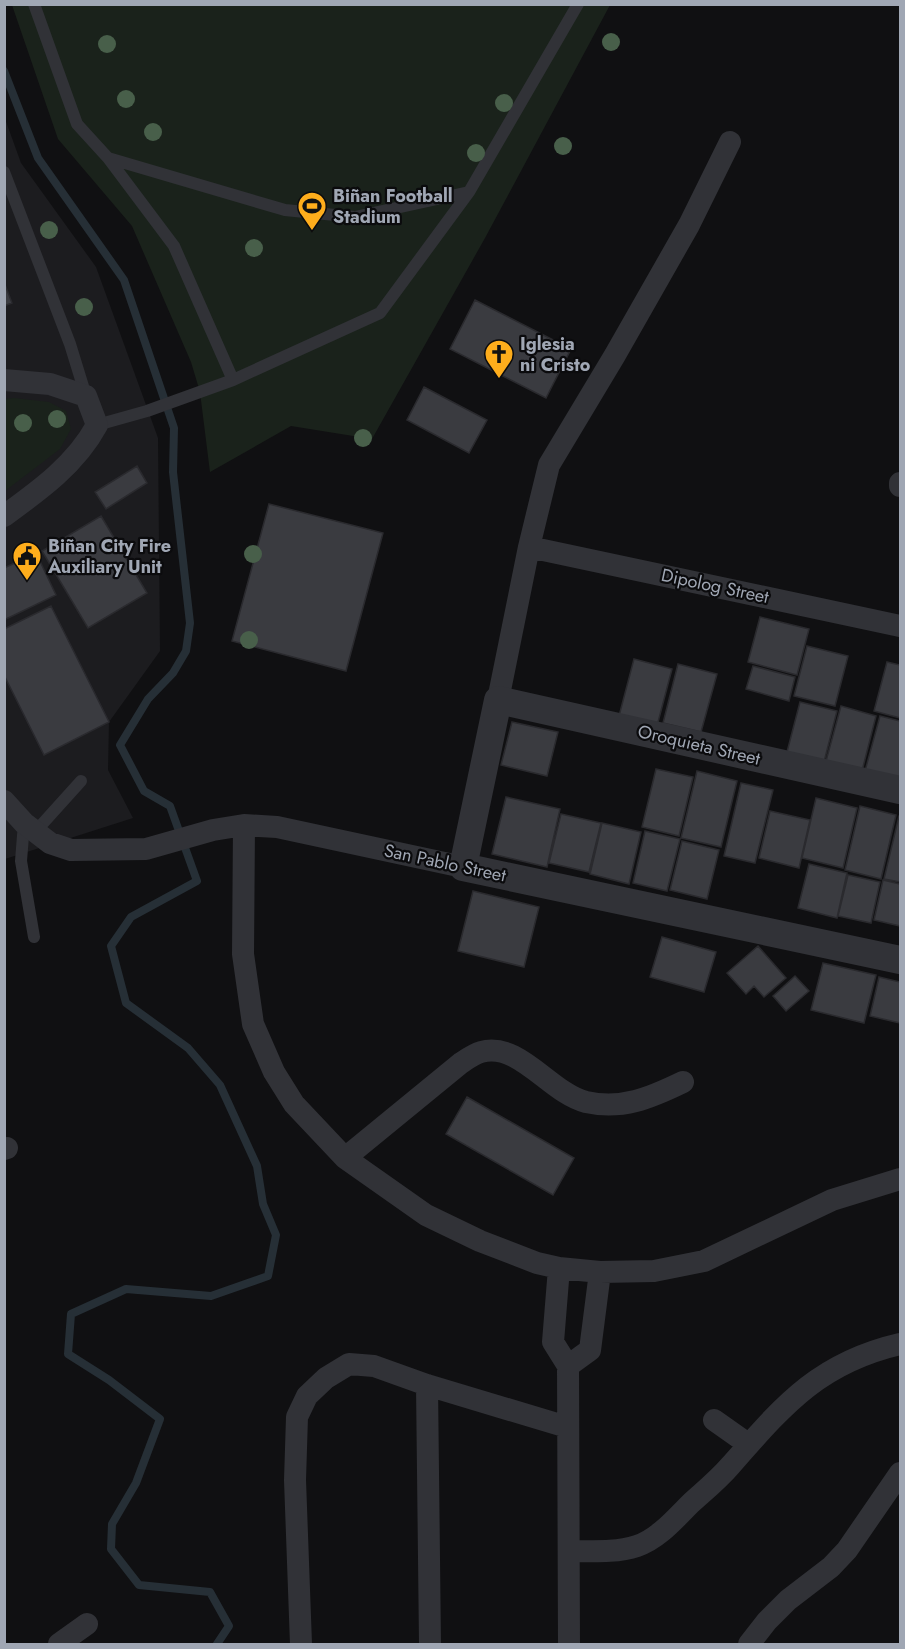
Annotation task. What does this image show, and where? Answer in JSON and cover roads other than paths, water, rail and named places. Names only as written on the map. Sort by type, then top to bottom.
[{"type":"street","points":[[463,867],[529,547],[549,465],[689,225],[730,142]]},
{"type":"street","points":[[4,380],[50,384],[86,396],[97,425],[87,444],[51,481],[4,516]]},
{"type":"street","name":"Dipolog Street","points":[[529,547],[900,626]]},
{"type":"street","name":"Oroquieta Street","points":[[498,700],[900,790]]},
{"type":"street","name":"San Pablo Street","points":[[4,801],[29,827],[50,843],[71,850],[146,849],[213,830],[244,825],[277,827],[900,960]]},
{"type":"street","points":[[244,825],[243,954],[253,1024],[274,1072],[294,1104],[345,1158],[426,1215],[480,1241],[537,1263],[559,1268],[600,1272],[654,1271],[704,1261],[832,1200],[900,1179]]},
{"type":"street","points":[[345,1158],[461,1063],[480,1052],[498,1050],[513,1055],[562,1092],[585,1102],[628,1104],[647,1099],[682,1082]]},
{"type":"street","points":[[559,1268],[554,1341],[568,1366],[568,1644]]},
{"type":"street","points":[[568,1366],[590,1350],[600,1272]]},
{"type":"street","points":[[569,1551],[619,1550],[638,1546],[658,1535],[729,1467],[748,1444],[799,1392],[849,1361],[900,1344]]},
{"type":"street","points":[[301,1644],[296,1480],[297,1417],[307,1396],[326,1378],[349,1364],[374,1366],[427,1385],[567,1427]]},
{"type":"street","points":[[427,1385],[430,1644]]},
{"type":"street","points":[[714,1420],[748,1444]]},
{"type":"street","points":[[749,1644],[788,1600],[839,1559],[900,1473]]},
{"type":"street","points":[[59,1644],[87,1624]]},
{"type":"lane","points":[[34,4],[77,124],[108,158],[174,246],[233,380]]},
{"type":"lane","points":[[97,425],[147,411],[233,380],[380,314],[469,192],[578,4]]},
{"type":"lane","points":[[108,158],[285,210],[355,217],[469,192]]},
{"type":"lane","points":[[4,171],[70,344],[86,396]]},
{"type":"lane","points":[[34,937],[21,861],[29,827],[81,781]]},
{"type":"waterway","points":[[4,71],[38,158],[124,280],[174,428],[173,472],[190,623],[186,651],[173,673],[148,699],[120,745],[144,791],[170,806],[197,881],[131,917],[111,946],[126,1003],[188,1048],[220,1085],[257,1166],[263,1204],[276,1235],[268,1276],[211,1296],[126,1289],[71,1314],[68,1354],[109,1380],[160,1419],[136,1483],[112,1524],[111,1549],[139,1585],[210,1592],[229,1626],[217,1644]]},
{"type":"place","name":"Biñan Football Stadium","points":[[312,232]]},
{"type":"place","name":"Iglesia ni Cristo","points":[[499,380]]},
{"type":"place","name":"Biñan City Fire Auxiliary Unit","points":[[27,582]]}]
